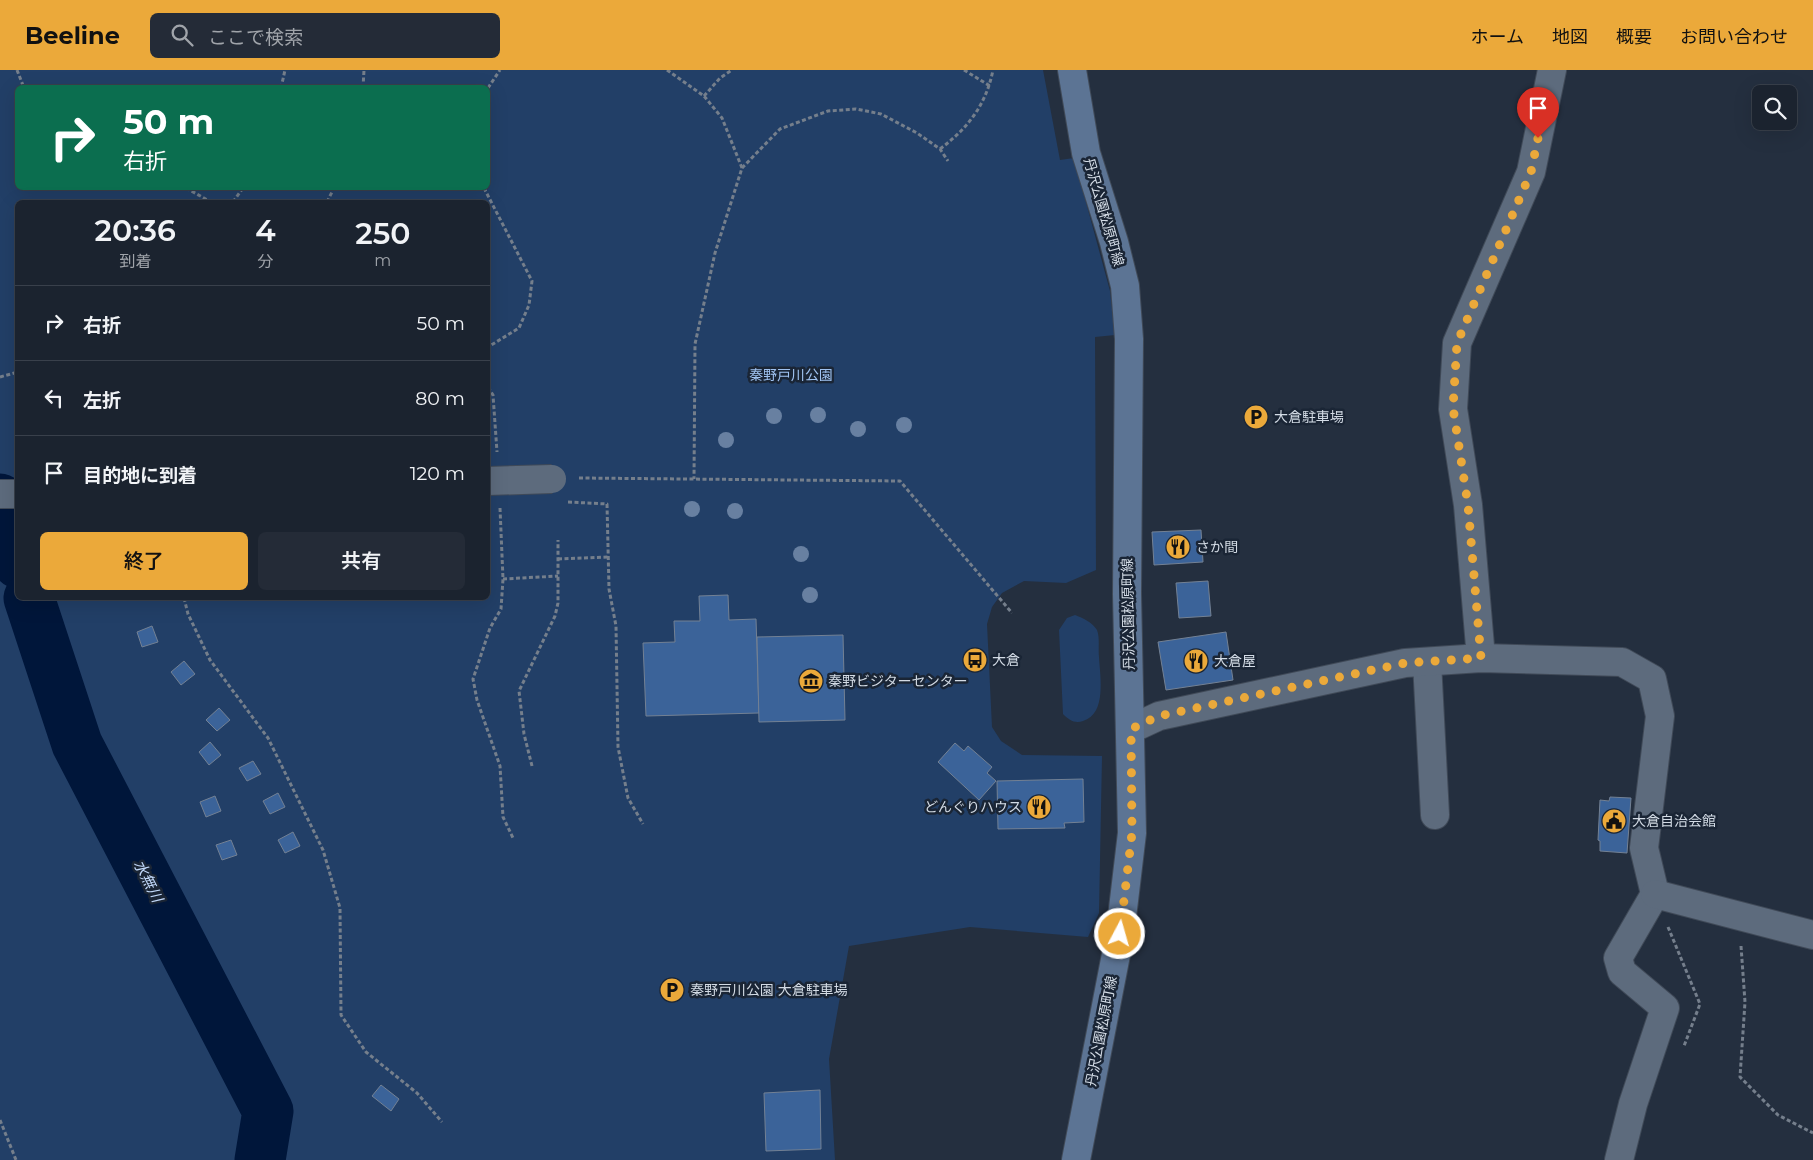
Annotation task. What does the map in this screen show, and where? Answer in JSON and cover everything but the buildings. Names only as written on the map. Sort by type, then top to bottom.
[{"type":"main road","name":"丹沢公園松原町線","points":[[1072,70],[1086,153],[1114,242],[1125,286],[1129,339],[1127,594],[1132,833],[1120,934],[1076,1160]]},
{"type":"street","points":[[1481,658],[1468,505],[1453,408],[1457,343],[1531,172],[1552,70]]},
{"type":"street","points":[[495,480],[559,479]]},
{"type":"street","points":[[0,494],[15,494]]},
{"type":"street","points":[[1131,729],[1159,716],[1405,663],[1481,658],[1622,662],[1652,679],[1660,716],[1644,848],[1655,894],[1618,958],[1622,972],[1665,1008],[1633,1104],[1619,1160]]},
{"type":"street","points":[[1427,662],[1434,815]]},
{"type":"street","points":[[1655,894],[1813,935]]},
{"type":"path","points":[[17,70],[23,85]]},
{"type":"path","points":[[282,85],[285,70]]},
{"type":"path","points":[[363,85],[364,70]]},
{"type":"path","points":[[490,85],[500,70]]},
{"type":"path","points":[[667,70],[704,96],[722,118],[742,168]]},
{"type":"path","points":[[673,74],[676,70]]},
{"type":"path","points":[[704,96],[720,78],[732,70]]},
{"type":"path","points":[[964,70],[990,86]]},
{"type":"path","points":[[940,149],[960,134],[978,112],[990,86],[993,70]]},
{"type":"path","points":[[694,479],[695,344],[715,253],[742,168],[780,129],[828,112],[856,109],[882,114],[940,149],[948,161]]},
{"type":"path","points":[[190,190],[207,200]]},
{"type":"path","points":[[485,190],[532,281],[529,305],[520,328],[490,346]]},
{"type":"path","points":[[0,377],[15,373]]},
{"type":"path","points":[[490,392],[492,395],[495,480],[503,579],[501,609],[490,628],[473,679],[477,700],[500,766],[503,817],[513,838]]},
{"type":"path","points":[[643,824],[628,798],[618,747],[616,626],[609,589],[607,504],[564,502],[559,479],[900,481],[1012,613]]},
{"type":"path","points":[[532,766],[524,734],[519,692],[555,616],[558,603],[558,540]]},
{"type":"path","points":[[558,559],[608,557]]},
{"type":"path","points":[[503,579],[558,576]]},
{"type":"path","points":[[184,600],[188,614],[210,660],[268,738],[323,850],[340,908],[341,1015],[366,1052],[417,1093],[442,1122]]},
{"type":"path","points":[[1739,917],[1746,1002],[1740,1077],[1778,1115],[1813,1133]]},
{"type":"path","points":[[0,1120],[16,1160]]},
{"type":"green space","name":"秦野戸川公園","points":[[0,70],[1043,70],[1060,160],[1074,158],[1110,291],[1115,335],[1095,337],[1096,570],[1066,583],[1024,581],[1002,593],[992,607],[987,624],[992,727],[1001,741],[1022,755],[1102,756],[1099,913],[1088,937],[970,927],[849,946],[829,1059],[835,1160],[0,1160]]},
{"type":"green space","points":[[1075,615],[1090,623],[1097,630],[1101,684],[1096,711],[1091,717],[1077,722],[1070,720],[1063,714],[1059,630],[1067,618]]},
{"type":"waterway","name":"水無川","points":[[0,499],[5,524],[15,554]]},
{"type":"waterway","name":"水無川","points":[[30,600],[77,744],[268,1111],[260,1160]]},
{"type":"place","name":"大倉駐車場","points":[[1256,417]]},
{"type":"place","name":"さか間","points":[[1178,547]]},
{"type":"place","name":"大倉","points":[[975,660]]},
{"type":"place","name":"大倉屋","points":[[1196,661]]},
{"type":"place","name":"秦野ビジターセンター","points":[[811,681]]},
{"type":"place","name":"どんぐりハウス","points":[[1039,807]]},
{"type":"place","name":"大倉自治会館","points":[[1614,821]]},
{"type":"place","name":"秦野戸川公園 大倉駐車場","points":[[672,990]]},
{"type":"route","points":[[1120,934],[1132,833],[1131,729],[1159,716],[1405,663],[1481,658],[1468,505],[1453,408],[1457,343],[1531,172],[1538,138]]}]
